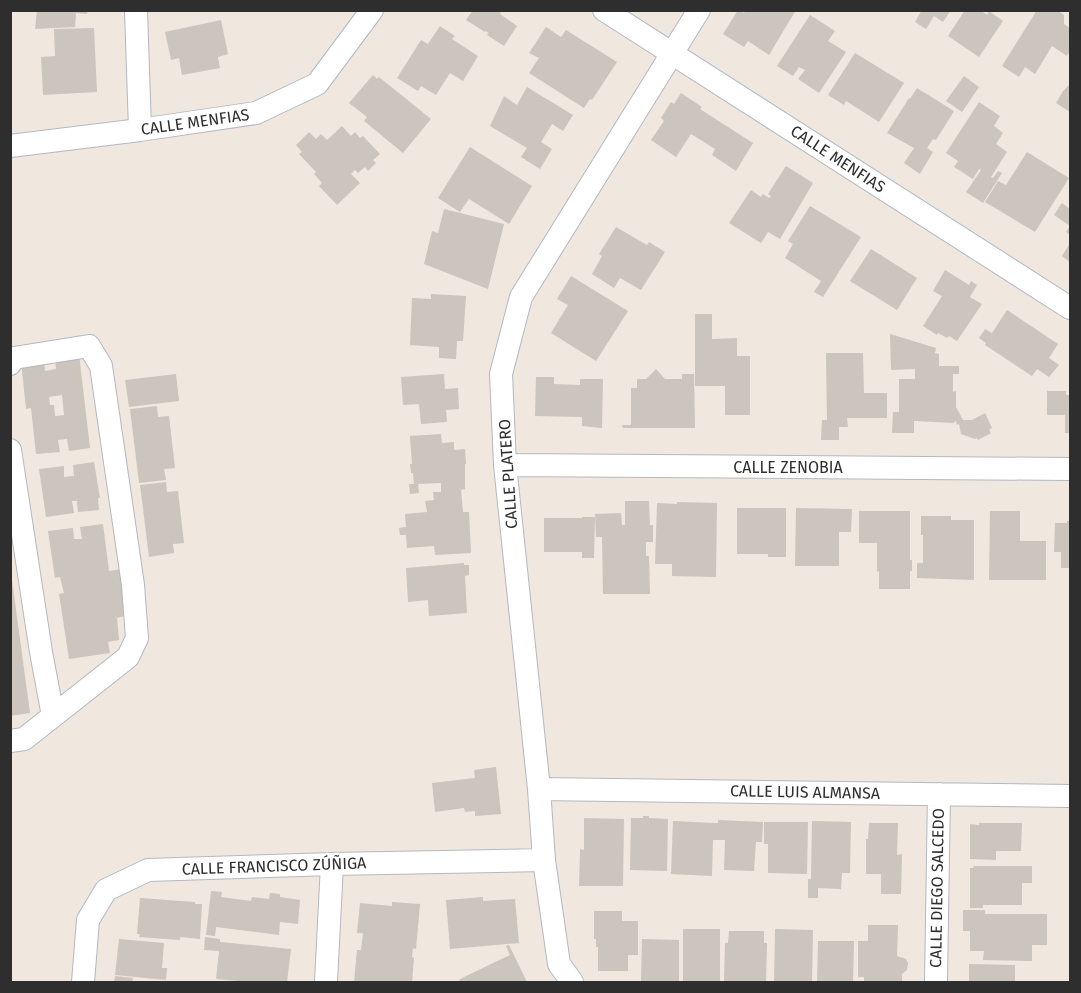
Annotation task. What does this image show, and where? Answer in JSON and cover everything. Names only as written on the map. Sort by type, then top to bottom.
[{"type":"street","points":[[136,10],[140,130]]},
{"type":"street","name":"CALLE MENFIAS","points":[[10,146],[256,113],[317,84],[372,10]]},
{"type":"street","name":"CALLE MENFIAS","points":[[604,10],[1071,308]]},
{"type":"street","name":"CALLE PLATERO","points":[[572,982],[559,964],[544,860],[505,465],[501,374],[521,297],[699,10]]},
{"type":"street","points":[[10,364],[14,358],[89,346],[101,366],[133,585],[138,638],[128,657],[24,739],[10,741]]},
{"type":"street","points":[[10,450],[39,642],[53,716]]},
{"type":"street","name":"CALLE ZENOBIA","points":[[505,465],[1071,469]]},
{"type":"street","name":"CALLE LUIS ALMANSA","points":[[538,789],[1071,796]]},
{"type":"street","name":"CALLE DIEGO SALCEDO","points":[[936,982],[939,794]]},
{"type":"street","name":"CALLE FRANCISCO ZÚÑIGA","points":[[83,982],[88,920],[106,890],[148,870],[544,860]]},
{"type":"street","points":[[326,982],[332,864]]},
{"type":"building","points":[[37,10],[88,10],[87,14],[76,13],[75,27],[35,29]]},
{"type":"building","points":[[473,10],[502,10],[500,14],[517,26],[504,46],[487,35],[489,33],[466,20]]},
{"type":"building","points":[[738,10],[744,13],[746,10],[796,10],[769,55],[748,41],[744,47],[723,34]]},
{"type":"building","points":[[922,10],[951,10],[943,22],[934,16],[926,29],[915,22]]},
{"type":"building","points":[[965,10],[980,10],[987,15],[989,11],[1003,21],[979,57],[948,36]]},
{"type":"building","points":[[1037,10],[1057,10],[1064,15],[1064,24],[1070,28],[1070,51],[1067,56],[1052,46],[1035,74],[1025,67],[1019,77],[1002,66]]},
{"type":"building","points":[[810,15],[835,31],[828,41],[846,52],[819,93],[798,79],[805,70],[799,67],[793,76],[777,66]]},
{"type":"building","points":[[221,20],[228,54],[218,57],[220,68],[182,75],[179,58],[171,60],[165,32]]},
{"type":"building","points":[[440,26],[455,36],[452,39],[478,56],[463,81],[450,73],[436,95],[421,86],[418,91],[397,78],[421,40],[428,44]]},
{"type":"building","points":[[546,27],[561,37],[566,30],[617,62],[592,100],[590,99],[584,108],[529,73],[539,58],[529,53]]},
{"type":"building","points":[[94,28],[97,92],[43,95],[41,57],[55,56],[54,29]]},
{"type":"building","points":[[855,53],[904,83],[879,122],[846,101],[844,105],[828,95]]},
{"type":"building","points":[[373,75],[377,79],[379,77],[431,119],[403,153],[364,121],[367,117],[349,103]]},
{"type":"building","points":[[964,76],[979,87],[962,112],[946,101]]},
{"type":"building","points":[[1070,84],[1070,112],[1056,103]]},
{"type":"building","points":[[527,87],[573,115],[563,131],[552,124],[541,142],[552,149],[540,169],[521,157],[527,148],[490,126],[504,96],[517,105]]},
{"type":"building","points":[[917,88],[954,111],[936,140],[933,139],[927,148],[933,152],[920,174],[904,163],[914,148],[887,133]]},
{"type":"building","points":[[681,93],[702,107],[700,109],[753,143],[736,171],[712,155],[715,149],[691,134],[676,157],[651,140],[664,121],[661,118],[671,102],[674,104]]},
{"type":"building","points":[[979,102],[1000,116],[994,126],[1003,133],[996,144],[1007,152],[991,177],[993,178],[998,171],[1002,173],[983,203],[966,192],[981,170],[979,169],[973,179],[954,167],[958,161],[946,153]]},
{"type":"building","points":[[342,126],[351,136],[355,132],[360,138],[363,136],[380,154],[373,160],[376,163],[368,171],[365,167],[358,173],[355,170],[351,174],[360,183],[337,205],[319,186],[322,183],[314,174],[316,172],[299,154],[302,152],[296,145],[309,132],[316,139],[321,134],[327,140]]},
{"type":"building","points":[[470,147],[532,186],[509,224],[469,199],[460,212],[438,198]]},
{"type":"building","points":[[1027,152],[1069,178],[1035,232],[985,202],[998,181],[1006,185]]},
{"type":"building","points":[[786,166],[813,183],[780,239],[768,232],[761,243],[729,223],[751,190],[761,197],[763,194],[769,198],[771,196],[768,194]]},
{"type":"building","points":[[1062,203],[1070,209],[1070,226],[1054,215]]},
{"type":"building","points":[[810,206],[861,237],[823,297],[814,292],[821,281],[785,258],[793,244],[788,241]]},
{"type":"building","points":[[444,209],[504,224],[488,289],[424,264],[432,231],[438,233]]},
{"type":"building","points":[[616,227],[647,245],[649,242],[665,252],[641,290],[620,278],[614,288],[592,274],[602,256],[599,254]]},
{"type":"building","points":[[1070,243],[1070,262],[1062,256]]},
{"type":"building","points":[[871,249],[917,278],[897,310],[850,281]]},
{"type":"building","points":[[945,270],[969,285],[971,281],[977,285],[970,297],[982,304],[957,341],[949,336],[947,338],[938,333],[937,335],[923,326],[942,296],[933,291]]},
{"type":"building","points":[[571,276],[628,311],[596,361],[551,333],[568,305],[557,299]]},
{"type":"building","points":[[431,294],[466,296],[463,341],[457,341],[456,359],[439,358],[439,347],[410,345],[412,298],[431,299]]},
{"type":"building","points":[[1007,310],[1058,344],[1049,358],[1059,365],[1049,377],[1037,369],[1032,376],[985,345],[986,343],[979,338],[985,329],[992,333]]},
{"type":"building","points":[[695,314],[712,314],[712,339],[737,338],[737,356],[750,356],[750,415],[725,415],[725,386],[695,386]]},
{"type":"building","points":[[890,334],[936,348],[935,353],[939,354],[939,366],[959,366],[959,374],[953,374],[956,407],[963,420],[972,420],[985,413],[992,428],[989,430],[991,433],[978,440],[961,434],[956,421],[954,423],[914,421],[914,433],[892,433],[893,412],[899,412],[899,379],[915,379],[915,369],[891,370]]},
{"type":"building","points":[[826,353],[863,353],[864,393],[887,393],[887,418],[847,418],[848,427],[839,427],[839,440],[821,440],[822,420],[827,420]]},
{"type":"building","points":[[79,354],[90,448],[69,451],[67,439],[58,440],[60,452],[36,454],[31,408],[26,409],[21,361],[44,358],[45,371],[56,369],[55,357]],"holes":[[[62,395],[64,415],[55,416],[54,405],[50,405],[49,397]]]},
{"type":"building","points":[[656,369],[665,379],[682,379],[682,374],[694,374],[695,428],[623,428],[622,425],[631,425],[631,388],[637,388],[637,379],[646,379]]},
{"type":"building","points":[[176,374],[179,401],[129,407],[125,380]]},
{"type":"building","points":[[444,374],[445,389],[458,388],[459,409],[446,410],[447,422],[421,424],[419,404],[403,405],[401,377]]},
{"type":"building","points":[[536,377],[554,377],[554,384],[580,385],[580,379],[603,379],[602,428],[582,426],[582,417],[535,416]]},
{"type":"building","points":[[1047,391],[1066,391],[1066,395],[1070,395],[1070,433],[1065,433],[1065,415],[1047,415]]},
{"type":"building","points":[[157,406],[158,417],[169,416],[175,468],[164,469],[166,480],[139,483],[130,409]]},
{"type":"building","points":[[441,434],[442,443],[454,442],[454,450],[465,449],[465,489],[461,490],[463,512],[469,512],[471,553],[435,555],[434,546],[407,548],[406,535],[400,535],[399,528],[406,527],[405,514],[427,512],[425,501],[434,500],[433,492],[441,492],[441,483],[418,484],[419,493],[410,494],[409,484],[414,484],[410,464],[412,464],[410,436]]},
{"type":"building","points":[[94,462],[100,498],[98,498],[99,510],[78,512],[77,501],[72,501],[74,513],[46,517],[39,469],[64,466],[64,477],[74,476],[73,465]]},
{"type":"building","points":[[166,482],[167,492],[178,491],[184,543],[173,544],[174,553],[149,557],[140,485]]},
{"type":"building","points":[[625,501],[649,501],[650,525],[653,525],[653,542],[646,542],[646,556],[649,556],[650,594],[603,594],[602,537],[596,537],[595,514],[621,513],[622,525],[625,525]]},
{"type":"building","points":[[677,502],[717,503],[716,577],[672,576],[672,564],[655,564],[657,503],[677,504]]},
{"type":"building","points":[[737,508],[786,508],[786,557],[768,557],[768,554],[737,554]]},
{"type":"building","points":[[796,508],[852,509],[851,532],[839,532],[839,566],[795,566]]},
{"type":"building","points":[[859,511],[910,511],[912,571],[910,571],[910,589],[879,589],[877,543],[859,543]]},
{"type":"building","points":[[990,511],[1020,511],[1020,541],[1046,541],[1046,580],[989,580]]},
{"type":"building","points":[[921,516],[951,516],[951,520],[974,520],[974,580],[917,578],[917,563],[923,563]]},
{"type":"building","points":[[595,517],[594,558],[582,558],[582,552],[544,552],[544,518]]},
{"type":"building","points":[[1070,521],[1070,568],[1061,568],[1061,552],[1054,552],[1055,523],[1067,523]]},
{"type":"building","points":[[103,524],[109,571],[122,569],[128,615],[117,618],[119,640],[108,642],[110,653],[69,659],[59,594],[64,593],[60,577],[55,578],[48,531],[73,528],[74,539],[82,539],[80,527]]},
{"type":"building","points":[[464,563],[464,565],[469,565],[469,575],[465,576],[467,613],[429,616],[428,600],[408,602],[406,568]]},
{"type":"building","points":[[10,580],[12,580],[30,713],[10,716]]},
{"type":"building","points":[[496,767],[501,814],[475,816],[475,811],[465,812],[464,808],[435,812],[432,783],[475,778],[474,770]]},
{"type":"building","points":[[643,816],[668,819],[667,871],[630,870],[631,818],[643,818]]},
{"type":"building","points":[[584,818],[624,819],[623,886],[579,886],[580,849],[584,850]]},
{"type":"building","points":[[718,820],[763,822],[762,842],[756,842],[754,871],[724,870],[725,840],[713,840],[712,876],[671,874],[673,821],[718,823]]},
{"type":"building","points":[[812,821],[851,822],[850,873],[842,873],[841,889],[818,888],[818,898],[808,898],[808,879],[811,879]]},
{"type":"building","points":[[764,822],[808,822],[807,874],[768,873],[768,844],[764,844]]},
{"type":"building","points":[[869,823],[898,823],[897,855],[902,854],[901,894],[881,894],[881,874],[866,874],[866,839],[868,839]]},
{"type":"building","points":[[979,823],[1022,823],[1021,851],[996,851],[996,860],[970,859],[970,824],[979,825]]},
{"type":"building","points":[[974,866],[1032,866],[1032,883],[1022,883],[1022,905],[983,905],[983,908],[970,908],[970,868]]},
{"type":"building","points":[[211,891],[222,892],[221,897],[251,901],[252,897],[269,899],[270,893],[300,900],[298,924],[280,922],[279,935],[216,927],[215,936],[206,935]]},
{"type":"building","points":[[483,897],[483,901],[515,899],[519,943],[450,949],[446,900]]},
{"type":"building","points":[[140,898],[202,904],[200,939],[139,937],[140,934],[137,934]]},
{"type":"building","points":[[392,902],[420,904],[416,949],[413,948],[412,957],[414,958],[412,982],[354,982],[357,950],[361,950],[363,933],[357,933],[360,903],[392,906]]},
{"type":"building","points":[[963,910],[985,910],[985,914],[1047,914],[1047,945],[1032,945],[1032,961],[983,960],[984,951],[970,951],[970,931],[963,931]]},
{"type":"building","points":[[594,911],[622,911],[622,921],[638,921],[638,955],[628,955],[628,971],[598,971],[598,947],[594,939]]},
{"type":"building","points":[[868,925],[898,925],[897,956],[906,959],[908,963],[907,970],[902,974],[902,982],[864,982],[864,977],[858,977],[858,941],[868,941]]},
{"type":"building","points":[[683,929],[720,929],[720,982],[683,982]]},
{"type":"building","points":[[775,929],[813,930],[812,982],[774,982]]},
{"type":"building","points":[[729,931],[764,931],[764,943],[767,943],[766,982],[724,982],[725,943],[728,943]]},
{"type":"building","points":[[205,937],[220,939],[220,942],[291,949],[287,982],[216,979],[219,951],[204,950]]},
{"type":"building","points":[[119,939],[164,943],[162,968],[167,968],[166,980],[115,975]]},
{"type":"building","points":[[642,939],[679,940],[679,982],[641,982]]},
{"type":"building","points":[[818,941],[854,941],[853,982],[817,982]]},
{"type":"building","points":[[509,945],[527,982],[461,982],[459,980],[510,955],[506,946]]},
{"type":"building","points":[[969,964],[1015,965],[1015,982],[969,982]]},
{"type":"building","points":[[115,976],[133,978],[132,982],[114,982]]}]
